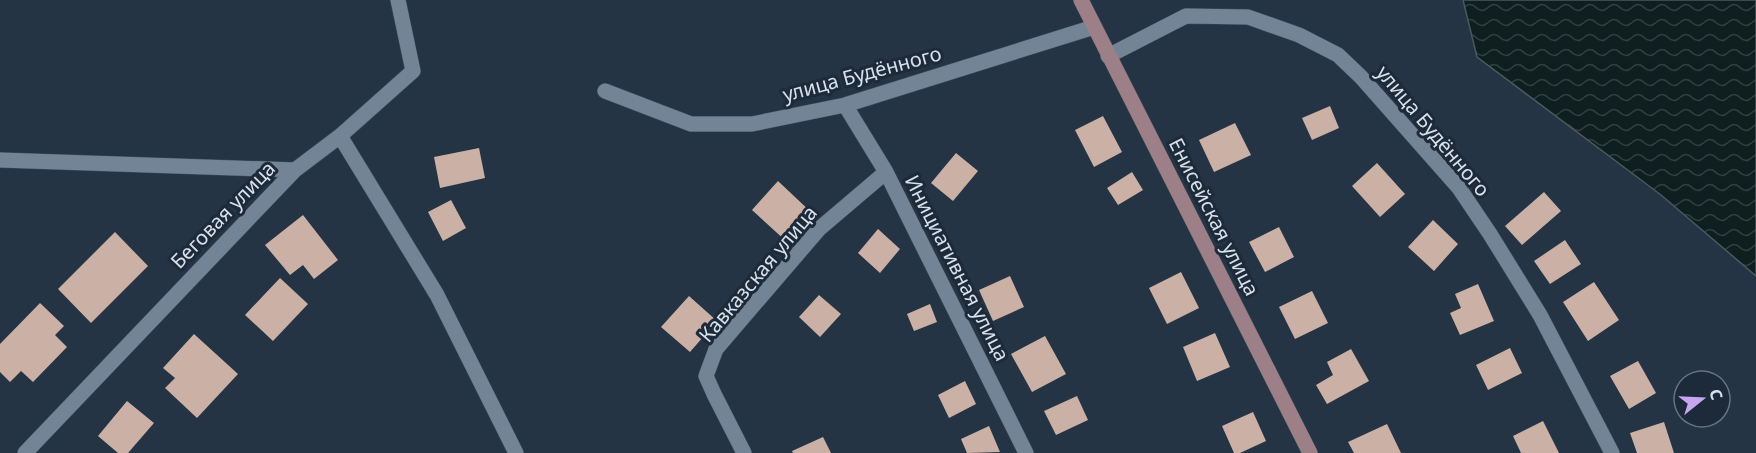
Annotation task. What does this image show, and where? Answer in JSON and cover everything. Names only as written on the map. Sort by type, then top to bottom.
[{"type":"street","name":"Беговая улица","points":[[26,453],[295,171],[340,136],[412,71],[398,0]]},
{"type":"street","name":"Енисейская улица","points":[[1081,0],[1310,453]]},
{"type":"street","name":"улица Будённого","points":[[1108,56],[1186,16],[1248,17],[1299,35],[1338,55],[1361,77],[1458,188],[1484,225],[1540,315],[1612,453]]},
{"type":"street","name":"улица Будённого","points":[[605,91],[691,124],[752,124],[845,105],[1094,27]]},
{"type":"street","name":"Инициативная улица","points":[[845,105],[886,172],[1026,453]]},
{"type":"street","points":[[340,136],[437,295],[516,453]]},
{"type":"street","points":[[0,160],[295,171]]},
{"type":"street","name":"Кавказская улица","points":[[744,453],[706,376],[716,350],[819,229],[886,172]]},
{"type":"water","points":[[1463,0],[1756,0],[1756,276],[1661,195],[1477,57]]},
{"type":"building","points":[[1330,106],[1339,128],[1312,140],[1302,118]]},
{"type":"building","points":[[1103,116],[1122,152],[1094,167],[1075,130]]},
{"type":"building","points":[[1235,123],[1251,155],[1214,172],[1199,140]]},
{"type":"building","points":[[479,148],[485,178],[440,188],[434,157]]},
{"type":"building","points":[[956,153],[978,171],[953,201],[931,183]]},
{"type":"building","points":[[1377,163],[1405,194],[1380,217],[1352,186]]},
{"type":"building","points":[[1132,172],[1143,190],[1118,205],[1107,188]]},
{"type":"building","points":[[778,181],[813,214],[787,242],[752,210]]},
{"type":"building","points":[[1544,192],[1561,211],[1522,245],[1505,226]]},
{"type":"building","points":[[451,200],[466,228],[443,241],[428,212]]},
{"type":"building","points":[[303,215],[338,260],[314,279],[303,265],[290,275],[265,245]]},
{"type":"building","points":[[1433,220],[1458,244],[1434,271],[1408,247]]},
{"type":"building","points":[[1279,227],[1294,257],[1265,272],[1249,242]]},
{"type":"building","points":[[878,229],[900,249],[880,273],[858,253]]},
{"type":"building","points":[[115,232],[148,266],[91,323],[58,289]]},
{"type":"building","points":[[1565,240],[1581,264],[1550,284],[1534,261]]},
{"type":"building","points":[[1181,272],[1199,308],[1167,324],[1149,288]]},
{"type":"building","points":[[1010,276],[1024,307],[993,321],[979,290]]},
{"type":"building","points":[[280,278],[308,304],[273,341],[245,315]]},
{"type":"building","points":[[1594,282],[1619,320],[1588,341],[1563,302]]},
{"type":"building","points":[[1478,284],[1494,321],[1460,335],[1450,313],[1461,308],[1455,294]]},
{"type":"building","points":[[1312,291],[1328,323],[1295,339],[1279,307]]},
{"type":"building","points":[[819,295],[841,314],[820,337],[799,317]]},
{"type":"building","points":[[689,296],[717,321],[690,352],[661,327]]},
{"type":"building","points":[[40,303],[64,326],[55,335],[67,347],[33,382],[21,371],[10,382],[0,372],[0,344]]},
{"type":"building","points":[[930,304],[937,322],[914,331],[907,314]]},
{"type":"building","points":[[1215,333],[1230,367],[1197,381],[1183,347]]},
{"type":"building","points":[[194,334],[238,374],[197,418],[165,388],[175,378],[163,368]]},
{"type":"building","points":[[1045,336],[1066,374],[1032,392],[1011,354]]},
{"type":"building","points":[[1510,348],[1522,373],[1488,390],[1476,365]]},
{"type":"building","points":[[1351,349],[1369,381],[1327,404],[1316,385],[1333,375],[1327,362]]},
{"type":"building","points":[[1638,361],[1656,393],[1629,409],[1610,376]]},
{"type":"building","points":[[965,381],[976,404],[949,418],[938,395]]},
{"type":"building","points":[[1077,396],[1088,420],[1056,435],[1044,411]]},
{"type":"building","points":[[127,401],[154,423],[128,453],[118,453],[98,436]]},
{"type":"building","points":[[1253,412],[1266,441],[1240,453],[1234,453],[1222,426]]},
{"type":"building","points":[[1543,421],[1559,453],[1521,453],[1513,436]]},
{"type":"building","points":[[1664,422],[1674,453],[1637,453],[1630,433]]},
{"type":"building","points":[[1387,424],[1401,453],[1354,453],[1348,442]]},
{"type":"building","points":[[989,426],[1000,452],[967,453],[961,439]]},
{"type":"building","points":[[823,437],[831,453],[793,453],[792,451]]}]
